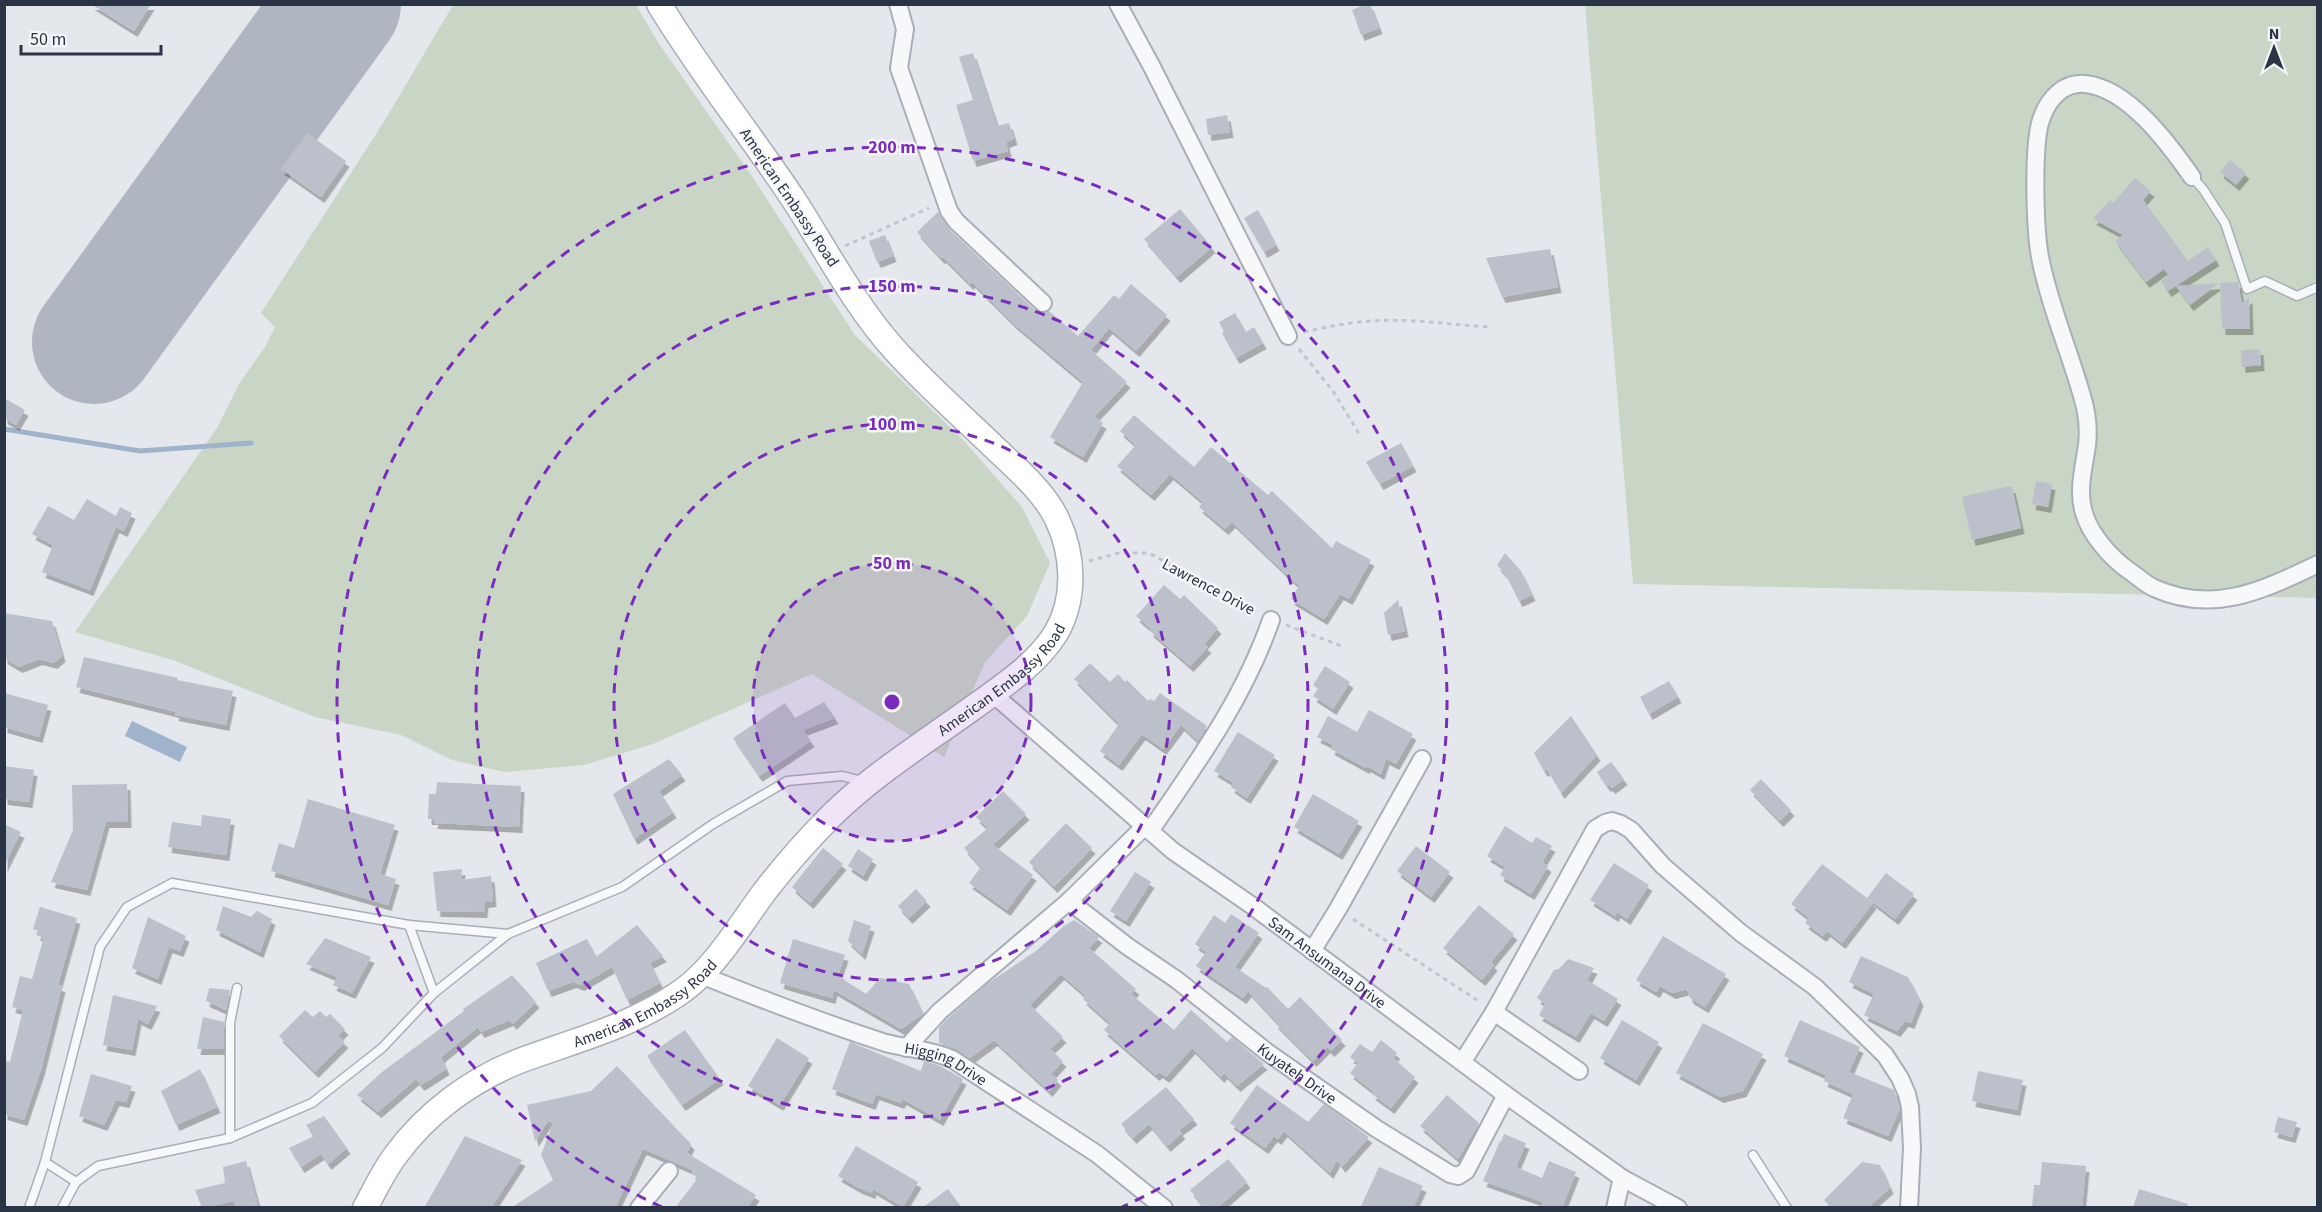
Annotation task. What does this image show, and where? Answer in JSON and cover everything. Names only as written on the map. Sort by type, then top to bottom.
[{"type":"street","name":"American Embassy Road","points":[[365,1208],[396,1154],[430,1116],[461,1092],[518,1061],[620,1026],[680,992],[701,975],[796,853],[834,813],[869,783],[993,694],[1035,659],[1053,638],[1068,607],[1070,566],[1065,539],[1048,502],[893,348],[875,325],[788,192],[701,69],[659,4]]},
{"type":"street","points":[[898,4],[905,30],[899,68],[949,211],[956,221],[1043,303]]},
{"type":"street","points":[[1118,4],[1288,336]]},
{"type":"street","points":[[2192,177],[2172,148],[2151,126],[2118,96],[2103,87],[2072,84],[2054,96],[2042,116],[2038,130],[2036,171],[2040,255],[2087,412],[2088,429],[2082,480],[2084,514],[2097,538],[2118,563],[2153,588],[2195,601],[2240,597],[2318,564]]},
{"type":"street","points":[[906,1048],[940,1011],[1069,901],[1148,829],[1209,746],[1232,707],[1259,655],[1271,620]]},
{"type":"street","name":"Sam Ansumana Drive","points":[[993,694],[1173,851],[1254,907],[1506,1095],[1622,1178],[1678,1208]]},
{"type":"street","points":[[1312,951],[1422,759]]},
{"type":"street","points":[[1463,1061],[1494,1012],[1595,829],[1608,822],[1621,824],[1631,830],[1663,866],[1741,933],[1815,987],[1885,1055],[1900,1078],[1910,1107],[1912,1148],[1909,1208]]},
{"type":"street","name":"Kuyateh Drive","points":[[1069,901],[1177,981],[1267,1052],[1377,1129],[1450,1174],[1458,1176],[1466,1171],[1506,1095]]},
{"type":"street","name":"Higging Drive","points":[[701,975],[782,1008],[906,1048],[927,1050],[952,1059],[1097,1154],[1164,1208]]},
{"type":"street","points":[[1494,1012],[1579,1071]]},
{"type":"street","points":[[639,1208],[669,1171]]},
{"type":"street","points":[[1615,1208],[1622,1178]]},
{"type":"lane","points":[[2192,177],[2204,189],[2225,223],[2247,289],[2265,281],[2297,296],[2318,287]]},
{"type":"lane","points":[[62,1208],[76,1182],[98,1166],[230,1138],[312,1103],[382,1048],[434,993],[508,934],[622,887],[713,824],[787,781],[842,776],[869,783]]},
{"type":"lane","points":[[29,1208],[45,1162],[100,947],[127,907],[172,883],[409,925],[508,934]]},
{"type":"lane","points":[[409,925],[434,993]]},
{"type":"lane","points":[[230,1138],[230,1023],[237,988]]},
{"type":"lane","points":[[1753,1155],[1787,1208]]},
{"type":"lane","points":[[45,1162],[76,1182]]},
{"type":"path","points":[[827,254],[945,200]]},
{"type":"path","points":[[1360,437],[1333,391],[1288,336],[1335,325],[1373,321],[1413,321],[1490,327]]},
{"type":"path","name":"Lawrence Drive","points":[[1070,566],[1119,553],[1149,554],[1271,620],[1344,647]]},
{"type":"path","points":[[1338,909],[1494,1012]]},
{"type":"green space","points":[[453,5],[636,5],[659,44],[754,179],[854,334],[964,441],[1022,507],[1050,563],[1027,616],[985,662],[944,757],[812,674],[653,744],[584,765],[505,772],[452,760],[401,735],[315,717],[173,660],[75,632],[217,428],[239,384],[265,347],[275,327],[261,313],[385,120]]},
{"type":"green space","points":[[1585,5],[2317,5],[2317,598],[1633,584]]},
{"type":"water","points":[[132,721],[187,747],[180,762],[125,736]]},
{"type":"building","points":[[91,4],[151,4],[134,31]]},
{"type":"building","points":[[1370,4],[1379,28],[1361,35],[1352,10]]},
{"type":"building","points":[[973,53],[997,126],[1009,123],[1014,139],[1006,142],[1008,151],[973,161],[956,105],[973,100],[959,57]]},
{"type":"building","points":[[1227,115],[1230,132],[1208,135],[1206,119]]},
{"type":"building","points":[[307,133],[346,161],[321,197],[281,169]]},
{"type":"building","points":[[2230,160],[2246,173],[2236,185],[2220,172]]},
{"type":"building","points":[[2135,178],[2151,191],[2143,200],[2188,261],[2208,247],[2216,260],[2168,291],[2161,281],[2169,276],[2164,269],[2146,282],[2115,241],[2123,235],[2093,219],[2110,200],[2113,203]]},
{"type":"building","points":[[1180,209],[1212,247],[1177,277],[1144,239]]},
{"type":"building","points":[[1258,210],[1276,245],[1264,252],[1244,218]]},
{"type":"building","points":[[938,212],[949,229],[1036,311],[1041,313],[1049,311],[1078,336],[1114,295],[1119,299],[1131,284],[1167,315],[1136,351],[1109,328],[1091,350],[1127,382],[1094,417],[1103,423],[1083,457],[1050,437],[1083,382],[1013,323],[972,282],[970,284],[943,257],[941,258],[917,232]]},
{"type":"building","points":[[885,235],[893,256],[877,262],[869,241]]},
{"type":"building","points":[[1550,249],[1558,287],[1502,297],[1486,258]]},
{"type":"building","points":[[2238,282],[2242,303],[2249,297],[2250,329],[2222,329],[2220,283]]},
{"type":"building","points":[[2219,283],[2190,305],[2176,286]]},
{"type":"building","points":[[1235,313],[1246,332],[1254,327],[1263,343],[1236,358],[1222,333],[1224,332],[1219,322]]},
{"type":"building","points":[[2260,349],[2261,365],[2242,367],[2241,350]]},
{"type":"building","points":[[4,398],[25,410],[16,425],[4,418]]},
{"type":"building","points":[[1134,415],[1194,467],[1211,447],[1268,495],[1272,491],[1332,548],[1336,541],[1371,560],[1349,599],[1340,594],[1324,619],[1291,599],[1299,586],[1232,522],[1225,529],[1199,507],[1203,502],[1170,474],[1151,495],[1117,466],[1136,445],[1120,431]]},
{"type":"building","points":[[1401,443],[1413,466],[1380,484],[1366,462]]},
{"type":"building","points":[[2036,481],[2052,484],[2048,507],[2032,504]]},
{"type":"building","points":[[2012,487],[2021,528],[1972,540],[1962,497]]},
{"type":"building","points":[[87,499],[116,516],[120,507],[132,513],[124,531],[116,527],[90,590],[42,572],[53,545],[32,534],[48,506],[74,520]]},
{"type":"building","points":[[1505,553],[1521,571],[1532,595],[1519,601],[1506,575],[1497,565]]},
{"type":"building","points":[[1164,585],[1180,599],[1184,595],[1218,628],[1204,644],[1208,647],[1190,666],[1136,616]]},
{"type":"building","points":[[1398,600],[1405,631],[1388,635],[1384,613]]},
{"type":"building","points":[[4,613],[52,621],[62,656],[54,663],[39,659],[19,667],[4,658]]},
{"type":"building","points":[[84,657],[233,691],[226,725],[175,715],[176,712],[76,687]]},
{"type":"building","points":[[1090,663],[1110,682],[1118,674],[1148,701],[1150,699],[1154,701],[1160,693],[1207,726],[1198,741],[1181,725],[1163,749],[1142,734],[1119,765],[1100,751],[1119,724],[1074,679]]},
{"type":"building","points":[[1325,666],[1350,682],[1333,709],[1313,696],[1318,689],[1313,685]]},
{"type":"building","points":[[1669,681],[1678,697],[1649,714],[1640,697]]},
{"type":"building","points":[[4,693],[48,705],[39,737],[4,727]]},
{"type":"building","points":[[824,702],[835,718],[803,730],[811,741],[759,776],[733,738],[785,703],[795,718]]},
{"type":"building","points":[[1369,710],[1413,734],[1396,764],[1386,759],[1381,774],[1331,749],[1333,745],[1317,737],[1328,716],[1357,732]]},
{"type":"building","points":[[1571,716],[1597,755],[1561,793],[1547,769],[1544,771],[1534,753]]},
{"type":"building","points":[[1238,732],[1275,755],[1247,798],[1231,787],[1234,783],[1214,771]]},
{"type":"building","points":[[669,759],[682,775],[659,791],[673,812],[634,839],[613,794]]},
{"type":"building","points":[[1611,762],[1624,779],[1612,788],[1607,786],[1597,772]]},
{"type":"building","points":[[4,766],[34,770],[29,802],[4,799]]},
{"type":"building","points":[[1761,779],[1791,810],[1780,821],[1750,790]]},
{"type":"building","points":[[437,782],[521,786],[519,827],[434,823],[435,819],[428,819],[429,794],[436,794]]},
{"type":"building","points":[[127,784],[128,822],[106,822],[87,890],[51,882],[73,830],[72,785]]},
{"type":"building","points":[[1003,791],[1026,814],[993,845],[1033,875],[1007,910],[969,883],[981,867],[964,848],[988,828],[976,817]]},
{"type":"building","points":[[1313,794],[1359,821],[1339,854],[1294,827]]},
{"type":"building","points":[[308,799],[395,825],[380,874],[396,879],[388,905],[271,871],[279,843],[294,848]]},
{"type":"building","points":[[202,815],[231,819],[226,855],[168,847],[172,822],[201,826]]},
{"type":"building","points":[[1066,823],[1092,848],[1054,887],[1029,862]]},
{"type":"building","points":[[4,824],[21,832],[4,866]]},
{"type":"building","points":[[1505,826],[1532,843],[1536,837],[1552,846],[1542,862],[1548,866],[1531,894],[1500,875],[1505,867],[1487,856]]},
{"type":"building","points":[[1416,846],[1450,872],[1431,897],[1397,871]]},
{"type":"building","points":[[823,848],[843,864],[810,903],[792,887]]},
{"type":"building","points":[[858,849],[873,859],[863,876],[848,866]]},
{"type":"building","points":[[1614,863],[1649,885],[1627,919],[1617,912],[1615,916],[1590,900]]},
{"type":"building","points":[[1822,864],[1867,898],[1886,873],[1914,894],[1895,919],[1869,899],[1873,903],[1842,943],[1827,931],[1823,936],[1805,923],[1809,918],[1791,904]]},
{"type":"building","points":[[462,869],[461,880],[491,876],[493,901],[485,902],[484,912],[437,911],[433,872]]},
{"type":"building","points":[[1135,872],[1151,882],[1126,921],[1110,911]]},
{"type":"building","points":[[916,889],[927,901],[909,918],[898,906]]},
{"type":"building","points":[[1479,905],[1514,934],[1491,962],[1494,965],[1482,980],[1443,948]]},
{"type":"building","points":[[223,906],[251,917],[257,911],[272,919],[260,952],[216,930]]},
{"type":"building","points":[[40,907],[77,918],[58,985],[62,986],[41,1070],[24,1120],[4,1114],[4,1060],[10,1062],[23,1010],[12,1007],[20,976],[32,979],[44,937],[37,935],[38,931],[33,929]]},
{"type":"building","points":[[1231,914],[1259,933],[1235,967],[1267,987],[1288,1009],[1300,997],[1342,1040],[1331,1051],[1327,1047],[1313,1061],[1275,1023],[1276,1021],[1248,991],[1243,998],[1196,966],[1206,952],[1195,944],[1214,915],[1225,923]]},
{"type":"building","points":[[148,917],[186,936],[180,951],[169,947],[158,979],[132,968]]},
{"type":"building","points":[[854,920],[871,926],[862,954],[848,941]]},
{"type":"building","points":[[1074,920],[1099,937],[1089,948],[1136,989],[1131,994],[1174,1030],[1191,1010],[1227,1042],[1232,1037],[1264,1064],[1237,1086],[1224,1073],[1221,1077],[1192,1048],[1166,1077],[1159,1072],[1156,1075],[1104,1030],[1110,1023],[1083,999],[1086,996],[1061,974],[1030,1005],[1063,1037],[1050,1049],[1063,1061],[1051,1074],[1058,1080],[1049,1091],[994,1040],[970,1058],[956,1049],[939,1043],[939,1028],[947,1019],[987,984],[1036,951]]},
{"type":"building","points":[[637,925],[663,956],[650,963],[660,983],[627,1000],[612,967],[581,985],[573,982],[548,991],[536,963],[587,939],[596,957]]},
{"type":"building","points":[[1663,936],[1726,974],[1705,1007],[1690,998],[1687,989],[1672,993],[1660,986],[1656,992],[1636,980]]},
{"type":"building","points":[[325,938],[371,957],[352,993],[333,985],[337,977],[306,964]]},
{"type":"building","points":[[793,939],[845,955],[838,976],[866,994],[880,978],[909,984],[923,1014],[901,1029],[834,990],[832,998],[780,983]]},
{"type":"building","points":[[1861,956],[1908,977],[1920,1000],[1911,1023],[1905,1021],[1897,1031],[1864,1015],[1874,994],[1849,982]]},
{"type":"building","points":[[1568,959],[1594,968],[1587,980],[1618,999],[1604,1021],[1591,1013],[1576,1037],[1539,1015],[1545,1004],[1537,998],[1554,970],[1559,969]]},
{"type":"building","points":[[512,975],[536,1002],[513,1024],[510,1020],[481,1032],[478,1027],[441,1057],[446,1069],[421,1085],[416,1079],[378,1112],[357,1095],[382,1072],[464,1011],[463,1009]]},
{"type":"building","points":[[209,988],[230,990],[226,1010],[206,1001]]},
{"type":"building","points":[[113,995],[157,1006],[148,1024],[138,1019],[132,1050],[103,1045]]},
{"type":"building","points":[[305,1010],[313,1017],[320,1011],[326,1017],[330,1014],[345,1029],[338,1036],[345,1042],[315,1072],[279,1036]]},
{"type":"building","points":[[203,1017],[224,1022],[224,1049],[197,1049]]},
{"type":"building","points":[[1622,1020],[1659,1042],[1636,1080],[1600,1058]]},
{"type":"building","points":[[1800,1020],[1860,1047],[1849,1072],[1894,1090],[1900,1108],[1888,1136],[1843,1118],[1853,1094],[1824,1081],[1826,1075],[1784,1056]]},
{"type":"building","points":[[1703,1023],[1763,1054],[1743,1091],[1720,1097],[1676,1073]]},
{"type":"building","points":[[685,1030],[720,1079],[682,1105],[647,1056]]},
{"type":"building","points":[[777,1038],[809,1058],[780,1105],[748,1086]]},
{"type":"building","points":[[1381,1040],[1397,1053],[1393,1058],[1415,1077],[1391,1108],[1350,1073],[1358,1063],[1350,1057],[1360,1044],[1372,1052]]},
{"type":"building","points":[[850,1042],[921,1071],[924,1061],[940,1066],[963,1079],[940,1120],[903,1099],[901,1103],[876,1094],[872,1104],[832,1089]]},
{"type":"building","points":[[617,1066],[691,1144],[687,1153],[756,1195],[747,1208],[675,1208],[698,1178],[692,1174],[693,1170],[643,1149],[615,1208],[511,1208],[553,1180],[541,1155],[553,1123],[548,1121],[535,1141],[527,1105],[591,1091]]},
{"type":"building","points":[[200,1069],[217,1107],[176,1125],[161,1091]]},
{"type":"building","points":[[1978,1071],[2023,1080],[2017,1110],[1972,1101]]},
{"type":"building","points":[[91,1074],[132,1086],[126,1102],[116,1100],[104,1125],[79,1116]]},
{"type":"building","points":[[1257,1085],[1308,1122],[1324,1104],[1369,1137],[1342,1167],[1337,1160],[1330,1173],[1284,1131],[1278,1139],[1274,1136],[1265,1148],[1230,1123]]},
{"type":"building","points":[[1166,1087],[1194,1119],[1179,1130],[1182,1133],[1167,1146],[1149,1124],[1133,1138],[1121,1124]]},
{"type":"building","points":[[1447,1095],[1479,1123],[1458,1159],[1420,1126]]},
{"type":"building","points":[[324,1116],[347,1148],[328,1164],[321,1154],[301,1167],[289,1148],[314,1136],[306,1125]]},
{"type":"building","points":[[2278,1117],[2297,1122],[2292,1137],[2274,1132]]},
{"type":"building","points":[[1504,1134],[1526,1143],[1516,1167],[1542,1178],[1549,1161],[1576,1172],[1562,1208],[1541,1208],[1543,1202],[1483,1181]]},
{"type":"building","points":[[465,1136],[522,1160],[491,1208],[424,1208]]},
{"type":"building","points":[[856,1146],[918,1182],[903,1207],[873,1189],[872,1193],[838,1176]]},
{"type":"building","points":[[1228,1159],[1247,1182],[1217,1208],[1204,1208],[1190,1190]]},
{"type":"building","points":[[246,1161],[258,1205],[236,1208],[234,1201],[202,1208],[195,1190],[225,1183],[223,1167]]},
{"type":"building","points":[[1862,1162],[1880,1165],[1890,1188],[1867,1208],[1831,1208],[1824,1200]]},
{"type":"building","points":[[2042,1162],[2086,1166],[2082,1208],[2032,1208],[2034,1185],[2040,1185]]},
{"type":"building","points":[[1379,1167],[1423,1186],[1413,1208],[1360,1208]]},
{"type":"building","points":[[948,1189],[962,1208],[922,1208]]},
{"type":"building","points":[[2139,1189],[2188,1204],[2187,1208],[2133,1208]]},
{"type":"waterway","points":[[4,429],[140,451],[251,443]]},
{"type":"runway","points":[[94,342],[339,4]]}]
